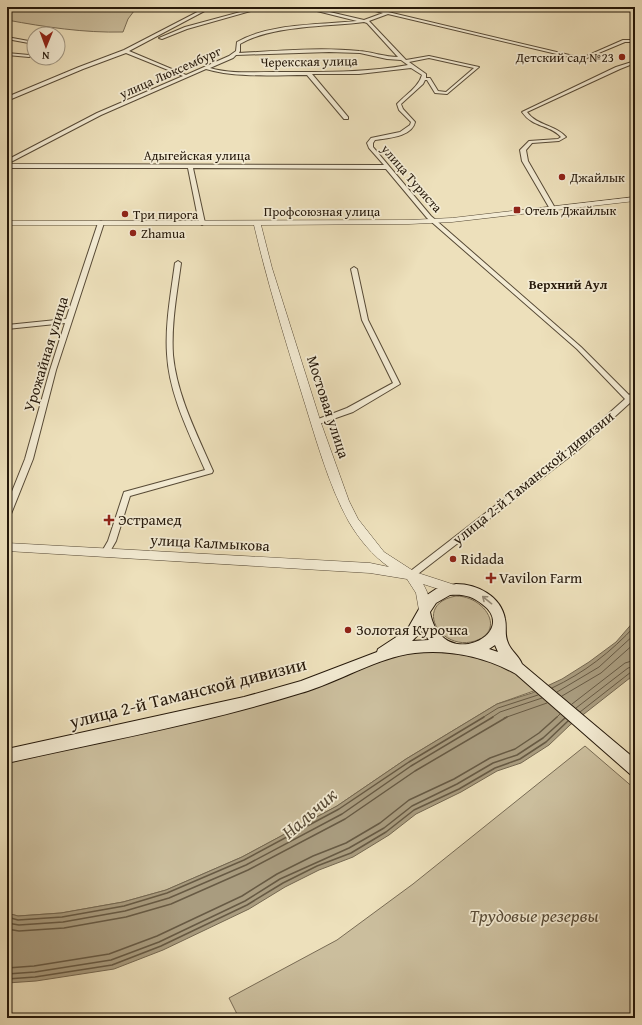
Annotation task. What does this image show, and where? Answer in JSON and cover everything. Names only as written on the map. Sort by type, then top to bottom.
[{"type":"main road","points":[[375,658],[414,632],[420,624],[428,603],[434,596],[443,591],[454,589],[476,592],[493,605],[498,613],[500,622],[498,632],[502,646],[525,674]]},
{"type":"main road","points":[[424,612],[424,622],[429,632],[438,641],[449,648]]},
{"type":"main road","points":[[470,650],[488,644],[498,632]]},
{"type":"main road","points":[[375,658],[414,647],[470,650],[500,658],[525,674],[635,769]]},
{"type":"main road","name":"улица 2-й Таманской дивизии","points":[[7,756],[251,701],[302,687],[375,658]]},
{"type":"street","points":[[7,99],[126,51],[210,7]]},
{"type":"street","points":[[133,52],[176,31],[263,7]]},
{"type":"street","points":[[236,54],[334,51],[360,52],[404,60],[429,57],[477,67],[445,93],[437,92],[428,80],[424,78],[422,73],[404,60],[365,21],[303,7]]},
{"type":"street","points":[[362,7],[582,59],[624,41],[635,41]]},
{"type":"street","name":"улица Люксембург","points":[[7,162],[95,116],[236,54],[238,51],[238,43],[251,36],[298,28],[365,21],[387,13]]},
{"type":"street","points":[[7,38],[26,42]]},
{"type":"street","points":[[126,51],[133,52],[186,76]]},
{"type":"street","points":[[7,54],[26,56]]},
{"type":"street","points":[[552,208],[525,161],[523,150],[531,142],[560,140],[564,137],[560,132],[535,123],[524,112],[618,68],[635,62]]},
{"type":"street","name":"Черекская улица","points":[[206,68],[236,73],[308,73],[389,70],[413,66]]},
{"type":"street","points":[[308,73],[346,118]]},
{"type":"street","name":"улица Туриста","points":[[424,78],[416,89],[400,103],[400,108],[413,122],[410,128],[402,133],[371,141],[371,147],[429,218],[632,396]]},
{"type":"street","name":"Адыгейская улица","points":[[7,166],[387,167]]},
{"type":"street","points":[[190,166],[202,223]]},
{"type":"street","name":"Профсоюзная улица","points":[[7,223],[434,221],[635,199]]},
{"type":"street","name":"Урожайная улица","points":[[7,514],[29,459],[53,370],[101,223]]},
{"type":"street","name":"Мостовая улица","points":[[257,223],[268,268],[316,422],[344,501],[354,521],[380,555],[411,575]]},
{"type":"street","points":[[105,553],[112,541],[125,496],[127,494],[209,471],[184,409],[170,355],[171,318],[178,263]]},
{"type":"street","points":[[316,422],[350,410],[397,384],[365,320],[354,269]]},
{"type":"street","points":[[7,326],[70,321]]},
{"type":"street","name":"улица 2-й Таманской дивизии","points":[[411,575],[574,449],[632,396]]},
{"type":"street","name":"улица Калмыкова","points":[[7,547],[370,568],[411,575]]},
{"type":"street","points":[[411,575],[454,589]]},
{"type":"street","points":[[411,575],[422,592],[424,612]]},
{"type":"green space","points":[[7,7],[137,7],[128,19],[123,32],[94,32],[66,29],[66,26],[43,26],[7,20]]},
{"type":"green space","points":[[456,596],[466,597],[483,607],[488,614],[490,622],[489,629],[485,636],[475,641],[462,643],[451,640],[442,634],[436,626],[433,617],[435,608],[443,601]]},
{"type":"green space","points":[[413,647],[500,658],[542,688],[497,704],[406,759],[337,806],[242,857],[166,890],[123,902],[61,913],[18,916],[7,913],[7,756],[244,703]]},
{"type":"green space","name":"Трудовые резервы","points":[[585,746],[635,789],[635,1018],[239,1018],[229,998],[337,940],[413,884]]},
{"type":"water","points":[[635,620],[635,674],[570,725],[549,745],[521,763],[497,771],[461,792],[416,814],[389,835],[353,857],[319,870],[285,887],[249,909],[163,950],[114,969],[36,981],[7,983],[7,913],[18,916],[61,913],[123,902],[166,890],[242,857],[337,806],[406,759],[497,704],[532,693],[562,679],[589,662],[616,642]]},
{"type":"place","name":"Детский сад №23","points":[[622,57]]},
{"type":"place","name":"Джайлык","points":[[562,177]]},
{"type":"place","name":"Отель Джайлык","points":[[517,210]]},
{"type":"place","name":"Три пирога","points":[[125,214]]},
{"type":"place","name":"Zhamua","points":[[133,233]]},
{"type":"place","name":"Эстрамед","points":[[109,520]]},
{"type":"place","name":"Ridada","points":[[453,559]]},
{"type":"place","name":"Vavilon Farm","points":[[491,578]]},
{"type":"place","name":"Золотая Курочка","points":[[348,630]]},
{"type":"district","name":"Верхний Аул","points":[[568,284]]},
{"type":"water label","name":"Нальчик","points":[[309,813]]}]
